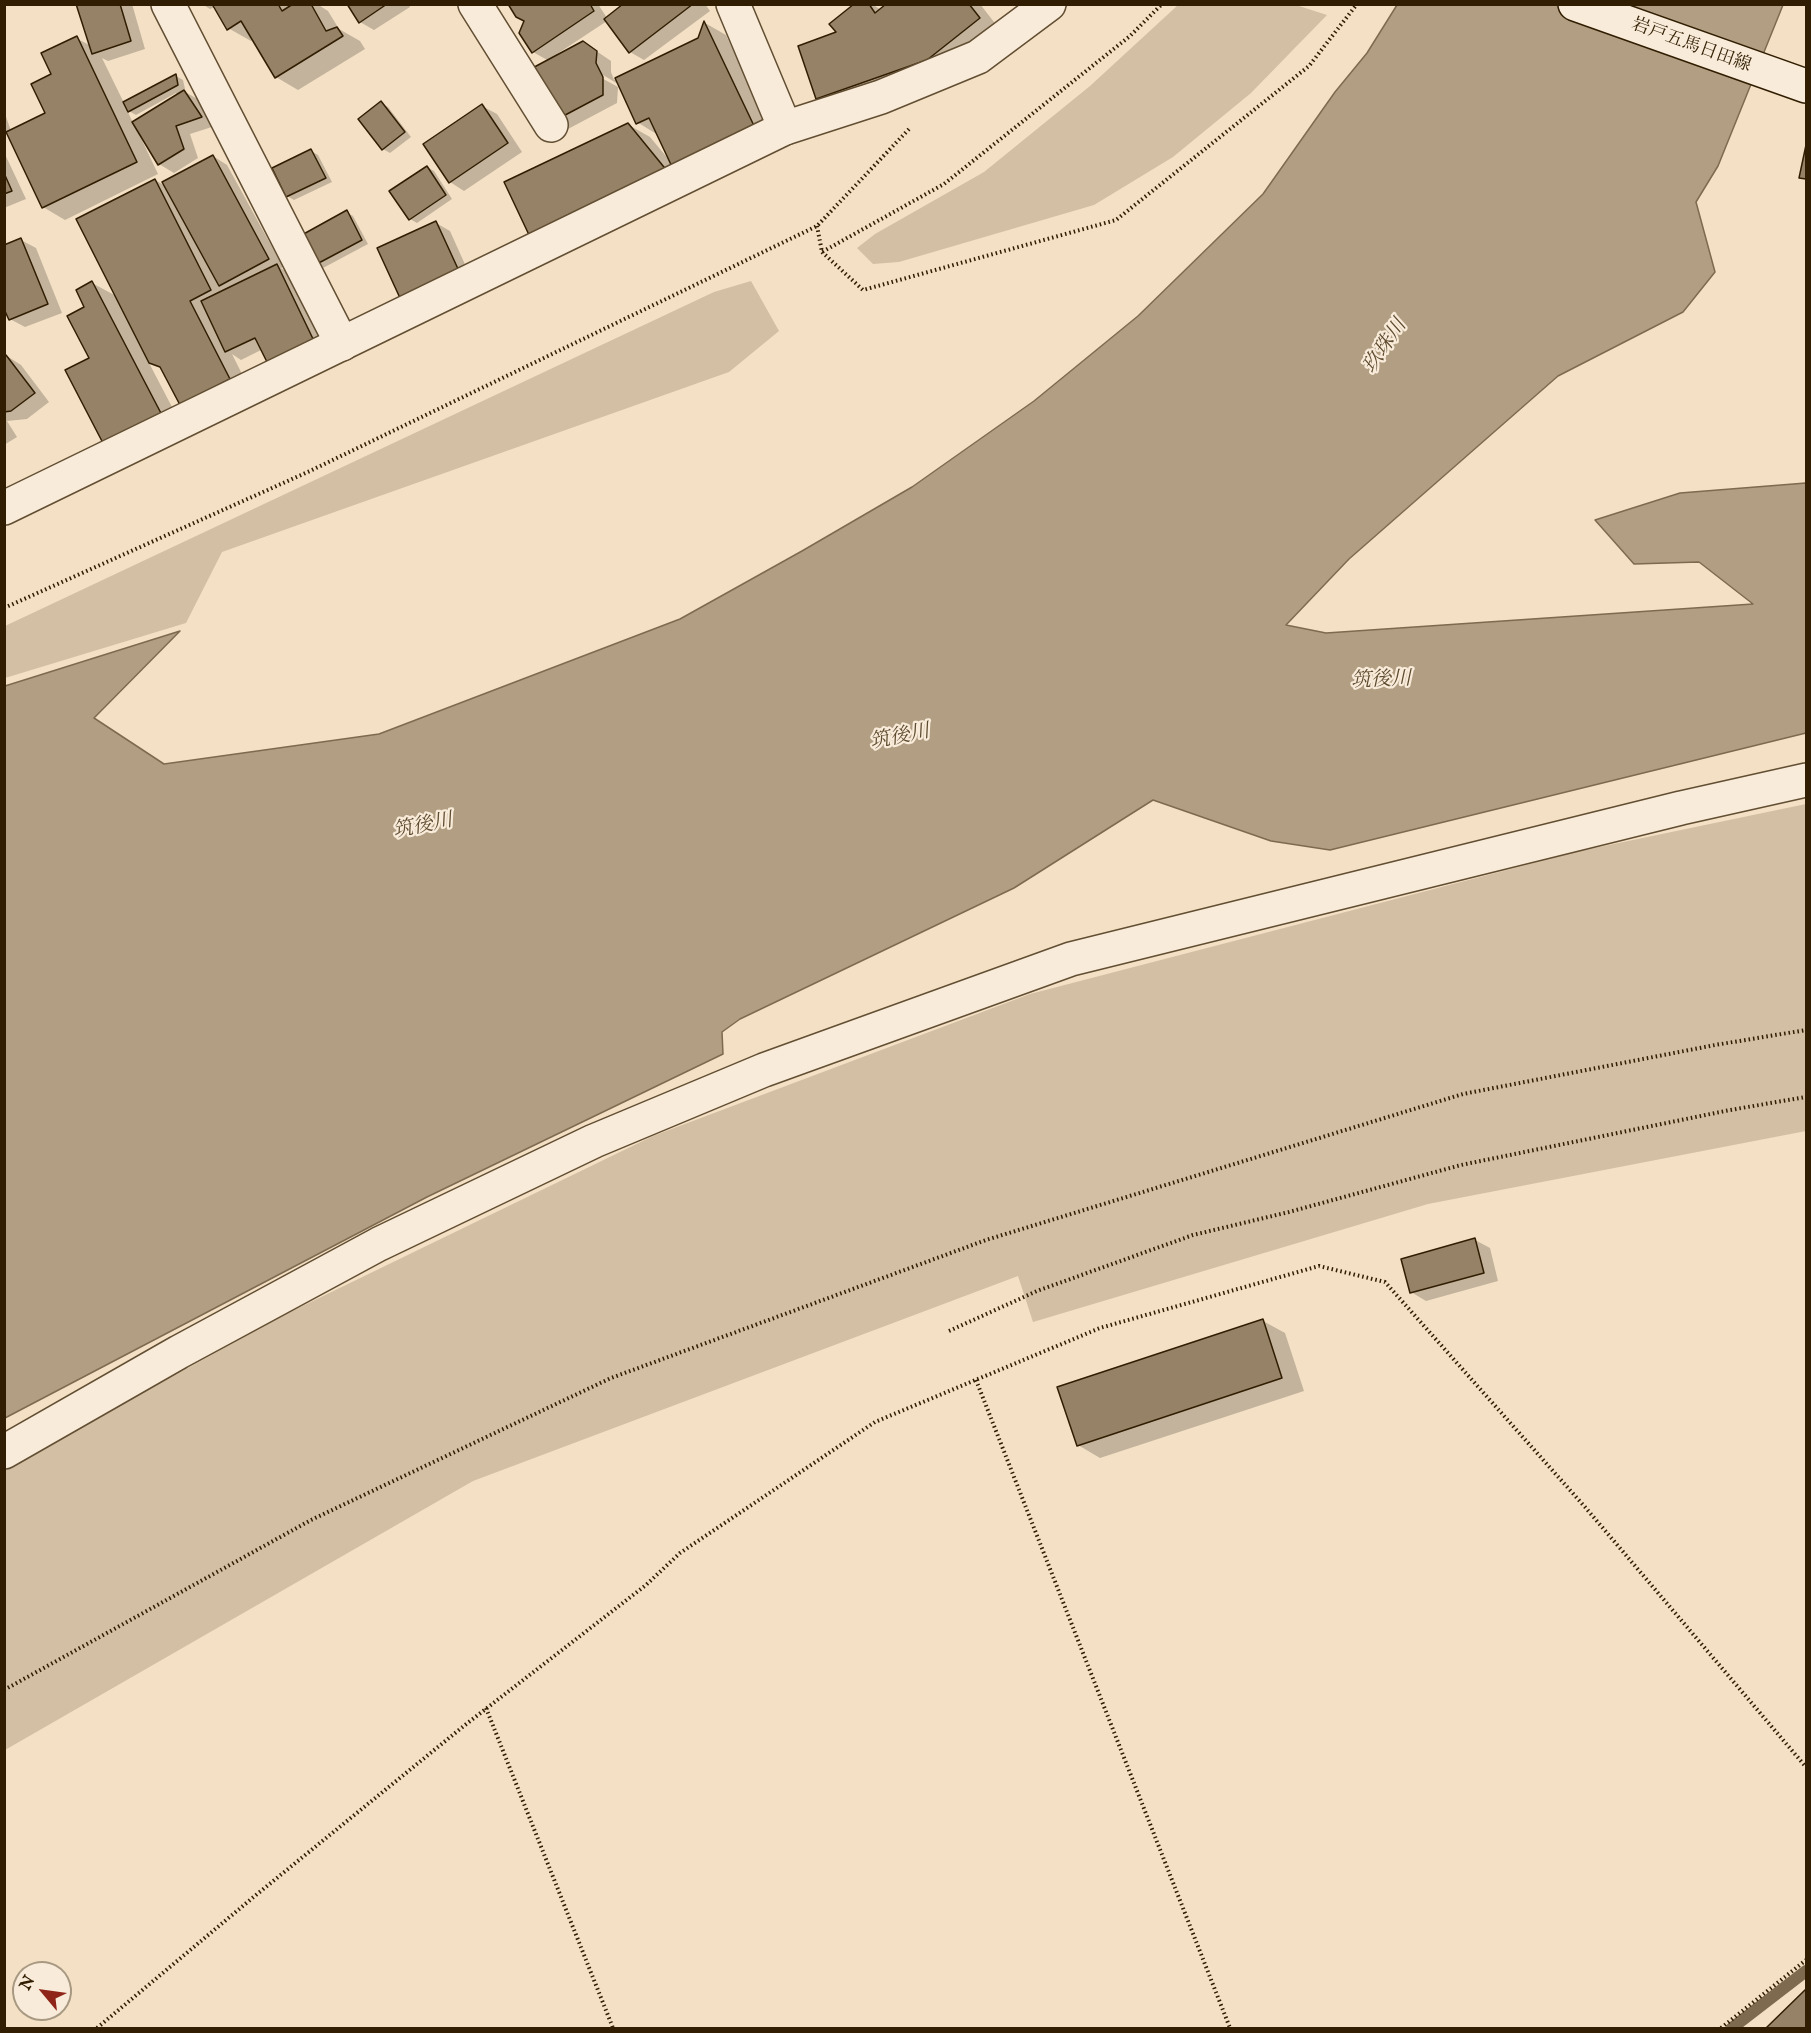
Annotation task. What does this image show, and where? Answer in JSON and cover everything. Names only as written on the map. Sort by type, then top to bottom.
[{"type":"street","points":[[168,4],[342,344]]},
{"type":"street","points":[[475,4],[551,125]]},
{"type":"street","points":[[733,4],[785,128]]},
{"type":"street","points":[[4,508],[785,128],[881,98],[978,57],[1049,4]]},
{"type":"street","name":"岩戸五馬日田線","points":[[1575,4],[1798,84]]},
{"type":"street","points":[[4,1452],[179,1352],[378,1244],[594,1142],[764,1070],[1071,959],[1658,814],[1806,780]]},
{"type":"path","points":[[822,252],[944,184],[1130,36],[1162,4]]},
{"type":"path","points":[[817,226],[822,252],[863,290],[1116,220],[1309,66],[1357,4]]},
{"type":"path","points":[[4,608],[310,471],[817,226],[914,124]]},
{"type":"path","points":[[4,1690],[310,1520],[611,1378],[975,1244],[1462,1094],[1715,1045],[1806,1030]]},
{"type":"path","points":[[949,1331],[1037,1291],[1193,1235],[1289,1212],[1461,1165],[1730,1110],[1806,1097]]},
{"type":"path","points":[[97,2028],[486,1708],[646,1585],[680,1553],[875,1422],[1100,1328],[1319,1266],[1385,1282],[1585,1507],[1806,1767]]},
{"type":"path","points":[[976,1380],[1230,2028]]},
{"type":"path","points":[[486,1708],[613,2028]]},
{"type":"path","points":[[1721,2028],[1806,1960]]},
{"type":"shaded area","points":[[1178,5],[1296,5],[1327,15],[1251,93],[1173,157],[1094,205],[899,262],[873,264],[857,248],[875,234],[984,172],[1090,86]]},
{"type":"shaded area","points":[[751,281],[779,331],[729,372],[222,552],[186,623],[5,678],[5,626],[714,292]]},
{"type":"shaded area","points":[[1806,804],[1806,1131],[1428,1204],[1033,1322],[1018,1276],[473,1481],[5,1750],[5,1469],[284,1315],[653,1136],[1030,994],[1580,851]]},
{"type":"water","points":[[1397,5],[1783,5],[1718,166],[1696,202],[1715,272],[1683,312],[1558,376],[1349,559],[1286,625],[1326,633],[1753,604],[1699,562],[1634,564],[1595,520],[1680,493],[1806,483],[1806,733],[1330,850],[1271,841],[1153,800],[1014,888],[740,1019],[722,1032],[723,1054],[427,1197],[5,1418],[5,686],[180,631],[94,718],[164,764],[379,734],[680,619],[912,487],[1034,401],[1138,316],[1263,194],[1335,92],[1367,53]]},
{"type":"building","points":[[76,4],[120,4],[131,41],[92,54]]},
{"type":"building","points":[[212,4],[278,4],[282,11],[293,4],[311,4],[326,31],[337,27],[343,36],[275,78],[241,21],[227,30]]},
{"type":"building","points":[[347,4],[387,4],[359,23]]},
{"type":"building","points":[[508,4],[590,4],[594,11],[532,53],[519,33],[524,21],[516,17]]},
{"type":"building","points":[[623,4],[693,4],[629,53],[604,19]]},
{"type":"building","points":[[854,4],[869,4],[875,13],[886,4],[969,4],[980,18],[927,60],[816,99],[798,46],[836,32],[829,24]]},
{"type":"building","points":[[704,21],[757,132],[674,171],[649,118],[636,124],[615,78],[698,38]]},
{"type":"building","points":[[77,36],[137,162],[42,208],[6,132],[45,113],[31,84],[51,74],[41,53]]},
{"type":"building","points":[[583,41],[597,51],[596,63],[603,77],[603,95],[552,122],[525,72]]},
{"type":"building","points":[[176,74],[178,85],[128,112],[123,102]]},
{"type":"building","points":[[184,90],[202,117],[176,126],[184,149],[158,165],[132,122]]},
{"type":"building","points":[[381,101],[405,132],[382,150],[358,119]]},
{"type":"building","points":[[482,104],[508,143],[449,183],[423,144]]},
{"type":"building","points":[[628,123],[668,172],[530,237],[504,182]]},
{"type":"building","points":[[1806,145],[1806,179],[1799,178]]},
{"type":"building","points":[[311,149],[326,178],[286,197],[272,168]]},
{"type":"building","points":[[213,155],[269,259],[219,286],[162,182]]},
{"type":"building","points":[[427,166],[446,195],[409,220],[389,191]]},
{"type":"building","points":[[4,173],[12,191],[4,194]]},
{"type":"building","points":[[155,179],[211,290],[190,301],[230,379],[180,405],[160,367],[149,363],[76,219]]},
{"type":"building","points":[[347,210],[362,240],[315,265],[300,236]]},
{"type":"building","points":[[436,221],[459,271],[400,298],[377,248]]},
{"type":"building","points":[[21,238],[48,304],[9,320],[4,309],[4,245]]},
{"type":"building","points":[[277,264],[315,343],[269,366],[255,338],[225,352],[201,301]]},
{"type":"building","points":[[92,281],[163,417],[105,447],[65,370],[89,358],[67,316],[84,307],[76,290]]},
{"type":"building","points":[[6,355],[35,393],[11,411],[4,412],[4,357]]},
{"type":"building","points":[[1475,1238],[1484,1273],[1410,1293],[1401,1259]]},
{"type":"building","points":[[1263,1319],[1282,1378],[1077,1446],[1057,1387]]},
{"type":"building","points":[[1806,1989],[1806,2028],[1766,2028]]},
{"type":"waterway","points":[[1732,2028],[1806,1971]]},
{"type":"water label","name":"玖珠川","points":[[1386,347]]},
{"type":"water label","name":"筑後川","points":[[1381,681]]},
{"type":"water label","name":"筑後川","points":[[900,738]]},
{"type":"water label","name":"筑後川","points":[[423,827]]}]
